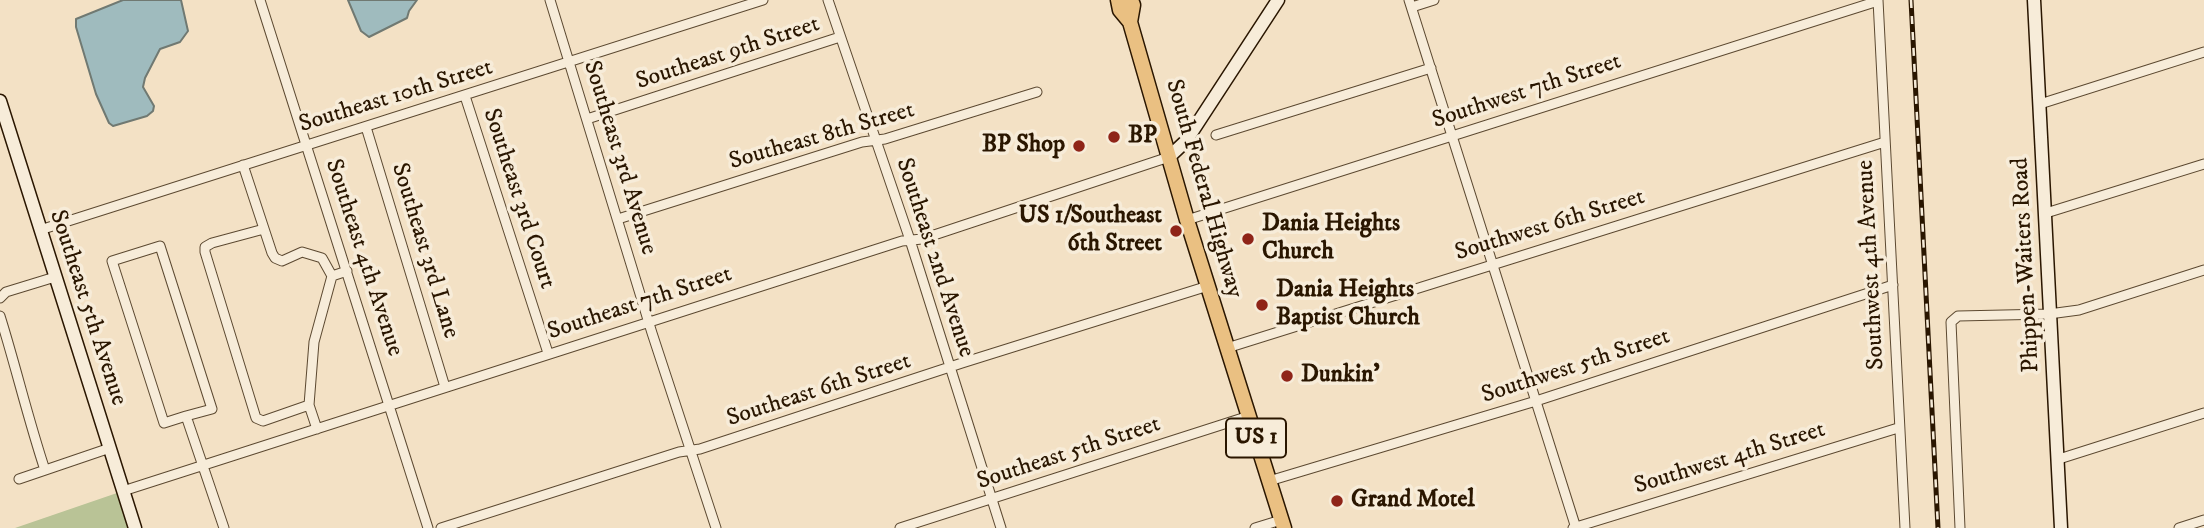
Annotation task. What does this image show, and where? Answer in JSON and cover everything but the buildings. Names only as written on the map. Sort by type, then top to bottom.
[{"type":"main road","name":"South Federal Highway","points":[[1118,0],[1120,10],[1130,22],[1187,220],[1282,524]]},
{"type":"main road","name":"South Federal Highway","points":[[1130,22],[1133,5],[1131,0]]},
{"type":"street","name":"Southeast 4th Avenue","points":[[260,0],[428,528]]},
{"type":"street","name":"Southeast 3rd Avenue","points":[[550,0],[716,528]]},
{"type":"street","name":"Southeast 10th Street","points":[[40,230],[763,0]]},
{"type":"street","name":"Southeast 2nd Avenue","points":[[828,0],[910,240],[1001,528]]},
{"type":"street","points":[[1169,157],[1186,141],[1278,0]]},
{"type":"street","points":[[1434,0],[1410,4],[1575,528]]},
{"type":"street","name":"Phippen-Waiters Road","points":[[2034,0],[2062,528]]},
{"type":"street","name":"Southwest 7th Street","points":[[1187,220],[1878,1]]},
{"type":"street","name":"Southwest 4th Avenue","points":[[1878,1],[1905,528]]},
{"type":"street","name":"Southeast 9th Street","points":[[587,120],[840,37]]},
{"type":"street","points":[[2040,104],[2204,52]]},
{"type":"street","points":[[1216,135],[1431,68]]},
{"type":"street","name":"Southeast 8th Street","points":[[618,219],[862,142],[876,141],[1037,92]]},
{"type":"street","name":"Southeast 3rd Court","points":[[465,96],[548,353]]},
{"type":"street","name":"Southeast 5th Avenue","points":[[0,101],[135,528]]},
{"type":"street","name":"Southeast 3rd Lane","points":[[366,127],[445,387]]},
{"type":"street","name":"Southwest 6th Street","points":[[1227,348],[1885,142]]},
{"type":"street","name":"Southeast 7th Street","points":[[123,491],[649,321],[910,240],[922,239],[1169,157]]},
{"type":"street","points":[[2046,213],[2204,164]]},
{"type":"street","points":[[243,165],[275,258],[282,261],[302,252],[322,258],[332,276],[314,342],[309,405],[317,429]]},
{"type":"street","points":[[264,229],[212,243],[205,247],[205,252],[256,418],[263,421],[309,405]]},
{"type":"street","points":[[160,246],[212,409],[187,416],[164,423],[112,261],[160,246]]},
{"type":"street","points":[[1960,528],[1951,322],[1958,316],[2049,314],[2079,310],[2204,270]]},
{"type":"street","points":[[332,276],[347,271]]},
{"type":"street","points":[[0,298],[6,292],[55,277]]},
{"type":"street","name":"Southwest 5th Street","points":[[1269,481],[1535,401],[1893,285]]},
{"type":"street","name":"Southeast 6th Street","points":[[441,528],[1208,286]]},
{"type":"street","points":[[0,316],[45,470]]},
{"type":"street","points":[[2059,459],[2204,413]]},
{"type":"street","points":[[187,416],[224,528]]},
{"type":"street","name":"Southeast 5th Street","points":[[900,528],[1248,416]]},
{"type":"street","name":"Southwest 4th Street","points":[[1575,528],[1898,428]]},
{"type":"street","points":[[19,479],[110,448]]},
{"type":"street","points":[[2179,528],[2204,520]]},
{"type":"street","points":[[1255,528],[1282,524]]},
{"type":"green space","points":[[117,493],[129,528],[15,528]]},
{"type":"water","points":[[123,0],[181,0],[188,31],[180,42],[160,49],[145,78],[143,87],[154,106],[153,111],[147,116],[113,126],[109,123],[96,94],[76,19]]},
{"type":"water","points":[[348,0],[417,0],[407,18],[369,37],[361,31]]},
{"type":"railway","points":[[1911,0],[1938,528]]},
{"type":"place","name":"BP","points":[[1114,137]]},
{"type":"place","name":"BP Shop","points":[[1079,146]]},
{"type":"place","name":"US 1/Southeast 6th Street","points":[[1176,231]]},
{"type":"place","name":"Dania Heights Church","points":[[1248,239]]},
{"type":"place","name":"Dania Heights Baptist Church","points":[[1262,305]]},
{"type":"place","name":"Dunkin'","points":[[1287,376]]},
{"type":"place","name":"Grand Motel","points":[[1337,501]]}]
